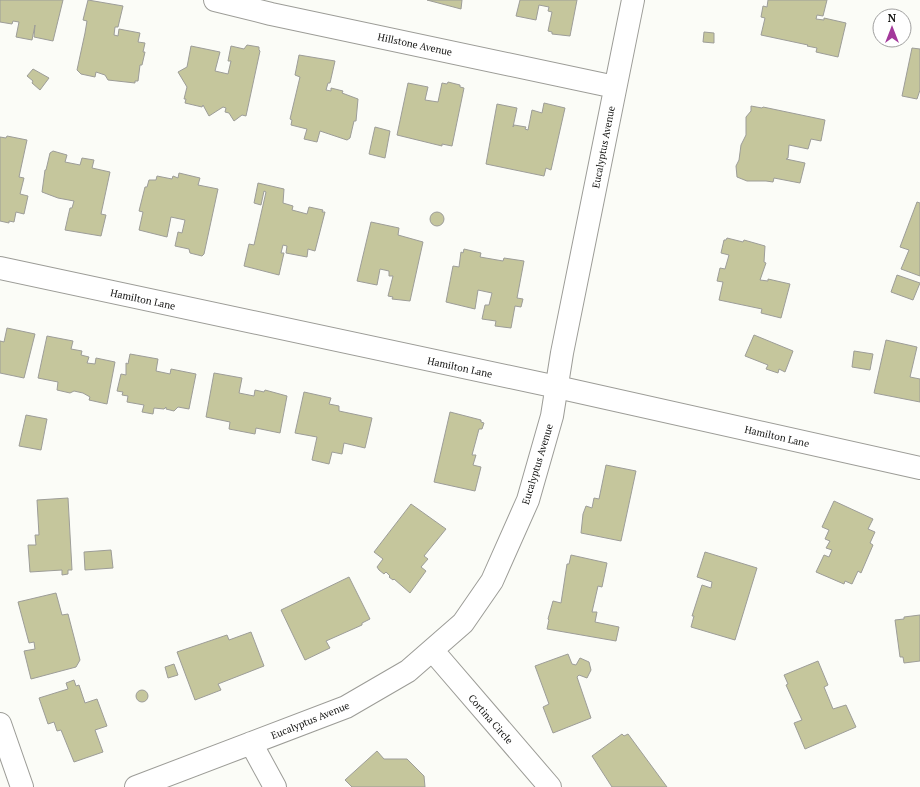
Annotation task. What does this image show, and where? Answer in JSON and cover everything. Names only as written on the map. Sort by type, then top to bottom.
[{"type":"street","name":"Hillstone Avenue","points":[[215,0],[272,7],[615,87]]},
{"type":"street","name":"Eucalyptus Avenue","points":[[136,787],[346,707],[408,671],[433,651],[463,623],[492,581],[528,500],[552,416],[633,0]]},
{"type":"street","name":"Hamilton Lane","points":[[0,268],[557,387],[920,468]]},
{"type":"street","name":"Cortina Circle","points":[[433,651],[550,787]]},
{"type":"street","points":[[0,724],[22,787]]},
{"type":"street","points":[[252,743],[275,787]]},
{"type":"building","points":[[0,0],[63,0],[53,41],[34,37],[35,25],[32,40],[16,37],[19,22],[13,21],[12,24],[0,22]]},
{"type":"building","points":[[88,0],[123,6],[118,27],[115,27],[114,35],[118,36],[119,29],[140,33],[138,42],[145,43],[143,52],[145,52],[142,65],[140,65],[138,81],[135,81],[135,83],[108,80],[105,75],[96,72],[95,77],[81,74],[77,70],[87,21],[83,20]]},
{"type":"building","points":[[427,0],[462,0],[461,9]]},
{"type":"building","points":[[520,0],[577,0],[570,36],[552,34],[552,32],[548,31],[552,12],[548,11],[549,7],[539,5],[536,20],[516,16]]},
{"type":"building","points":[[768,0],[827,0],[823,16],[817,15],[816,19],[824,20],[824,18],[846,23],[838,57],[816,52],[817,48],[807,46],[808,45],[761,35],[765,18],[761,17],[763,6],[767,7]]},
{"type":"building","points":[[704,32],[714,33],[714,43],[703,42]]},
{"type":"building","points":[[247,45],[259,47],[260,51],[246,116],[242,115],[234,121],[229,113],[225,112],[226,108],[223,107],[209,116],[203,105],[202,107],[185,103],[186,99],[184,99],[187,87],[178,72],[187,67],[191,46],[220,52],[215,71],[228,74],[231,61],[228,61],[231,46],[244,49]]},
{"type":"building","points":[[912,48],[920,49],[920,90],[917,99],[902,96]]},
{"type":"building","points":[[299,55],[335,61],[330,83],[328,83],[326,90],[331,91],[331,88],[343,91],[342,93],[358,99],[356,121],[354,121],[350,138],[347,140],[320,131],[317,142],[304,139],[307,129],[291,125],[292,120],[290,119],[300,77],[295,75]]},
{"type":"building","points":[[33,69],[49,78],[40,90],[27,76]]},
{"type":"building","points":[[448,82],[460,85],[460,87],[464,88],[452,146],[442,144],[442,146],[397,135],[408,83],[428,87],[425,100],[438,102],[442,83],[447,84]]},
{"type":"building","points":[[544,103],[565,108],[551,170],[546,168],[544,176],[486,164],[497,104],[517,108],[513,127],[514,125],[526,127],[525,129],[528,130],[532,110],[542,113]]},
{"type":"building","points":[[751,106],[763,107],[825,120],[821,141],[811,139],[808,149],[789,145],[788,158],[786,159],[805,163],[800,183],[774,178],[773,182],[747,181],[737,177],[736,166],[739,160],[741,145],[746,135],[746,117],[751,111]]},
{"type":"building","points":[[375,127],[390,131],[385,158],[369,154]]},
{"type":"building","points":[[7,136],[27,140],[19,177],[24,178],[20,194],[28,196],[24,214],[16,212],[14,222],[9,221],[9,223],[0,221],[0,137],[6,138]]},
{"type":"building","points":[[53,151],[67,155],[65,162],[80,165],[82,158],[94,160],[92,168],[110,172],[101,214],[106,215],[101,236],[65,230],[70,208],[72,208],[74,201],[58,198],[42,192],[45,170],[50,153]]},
{"type":"building","points":[[179,173],[200,178],[198,185],[218,189],[204,254],[202,256],[190,253],[189,249],[175,246],[178,232],[182,233],[185,220],[171,217],[167,237],[139,230],[143,212],[139,211],[145,187],[147,187],[149,180],[156,180],[157,176],[172,179],[173,176],[178,178]]},
{"type":"building","points":[[258,183],[284,189],[283,203],[293,206],[292,210],[307,214],[309,207],[323,210],[322,212],[325,212],[315,251],[308,249],[307,257],[286,253],[287,246],[283,245],[281,253],[284,253],[279,275],[244,266],[249,244],[254,245],[266,192],[264,191],[261,205],[254,203]]},
{"type":"building","points":[[917,202],[920,203],[920,276],[901,269],[909,250],[900,247]]},
{"type":"building","points":[[437,212],[442,214],[444,219],[442,224],[437,226],[432,224],[430,219],[432,214]]},
{"type":"building","points":[[371,222],[399,228],[398,235],[423,242],[410,301],[392,299],[393,297],[388,296],[393,276],[389,276],[389,271],[380,269],[377,285],[357,281]]},
{"type":"building","points":[[727,238],[743,242],[744,240],[765,246],[764,262],[766,263],[760,280],[768,281],[768,279],[790,284],[781,318],[761,313],[762,309],[719,300],[723,282],[717,281],[720,268],[725,269],[729,255],[721,253],[724,240]]},
{"type":"building","points":[[464,249],[481,253],[480,257],[503,261],[504,258],[524,261],[517,298],[523,299],[521,307],[515,306],[511,328],[495,326],[496,321],[482,319],[485,305],[489,305],[492,293],[478,290],[475,309],[446,302],[453,266],[459,267],[461,252],[463,253]]},
{"type":"building","points":[[897,275],[920,283],[913,300],[891,292]]},
{"type":"building","points":[[7,328],[35,334],[24,378],[0,373],[0,341],[4,342]]},
{"type":"building","points":[[754,335],[793,351],[785,372],[779,369],[778,373],[766,369],[768,365],[745,356]]},
{"type":"building","points":[[47,336],[73,341],[71,349],[82,351],[81,355],[89,357],[87,363],[95,364],[96,358],[115,362],[107,404],[89,400],[90,397],[83,393],[74,391],[70,393],[57,390],[58,382],[38,378]]},
{"type":"building","points":[[886,340],[917,347],[910,377],[920,379],[920,402],[874,393]]},
{"type":"building","points":[[854,351],[873,354],[870,370],[852,367]]},
{"type":"building","points":[[130,354],[158,359],[156,371],[170,374],[171,369],[196,374],[189,409],[178,407],[174,411],[166,409],[166,407],[164,409],[154,408],[153,414],[142,412],[144,405],[127,402],[128,396],[122,395],[123,392],[117,391],[121,374],[126,375],[126,363],[128,364]]},
{"type":"building","points":[[214,373],[242,378],[239,393],[254,396],[255,390],[264,392],[265,390],[287,396],[280,433],[256,428],[255,434],[229,429],[230,422],[206,417]]},
{"type":"building","points":[[304,392],[331,398],[329,404],[339,406],[339,411],[372,418],[365,448],[344,443],[342,454],[332,452],[329,464],[312,460],[317,437],[295,433]]},
{"type":"building","points":[[450,412],[481,420],[481,422],[484,423],[482,429],[479,429],[472,455],[476,455],[473,465],[481,467],[475,491],[434,482]]},
{"type":"building","points":[[26,415],[47,419],[41,450],[19,446]]},
{"type":"building","points":[[606,465],[636,471],[621,541],[581,533],[583,514],[586,506],[592,508],[594,498],[599,499]]},
{"type":"building","points":[[68,498],[72,570],[68,570],[68,574],[62,575],[62,570],[30,572],[28,545],[36,545],[35,535],[39,535],[37,500]]},
{"type":"building","points":[[834,501],[873,519],[868,529],[875,532],[870,543],[873,545],[861,573],[858,571],[852,584],[845,581],[844,584],[816,572],[824,555],[829,557],[832,550],[826,548],[830,541],[825,539],[829,530],[822,527]]},
{"type":"building","points":[[411,504],[446,529],[424,556],[428,559],[421,567],[426,571],[410,593],[394,579],[393,580],[389,577],[390,576],[386,572],[384,574],[379,570],[377,567],[383,559],[374,552]]},
{"type":"building","points":[[111,550],[113,568],[85,570],[84,552]]},
{"type":"building","points":[[705,552],[757,568],[735,640],[691,627],[694,616],[692,616],[702,585],[711,588],[712,582],[697,577]]},
{"type":"building","points":[[571,555],[607,563],[602,587],[598,586],[592,612],[597,612],[595,622],[619,627],[616,641],[547,629],[553,601],[561,603],[567,564],[569,564]]},
{"type":"building","points":[[349,577],[370,619],[362,623],[362,625],[326,641],[330,648],[305,660],[281,610]]},
{"type":"building","points":[[56,593],[62,615],[68,614],[80,660],[76,667],[31,679],[24,651],[35,649],[34,642],[29,643],[18,602]]},
{"type":"building","points":[[920,615],[920,661],[904,663],[903,657],[900,657],[895,620]]},
{"type":"building","points":[[251,632],[264,666],[218,684],[221,690],[195,700],[177,652],[227,635],[229,640]]},
{"type":"building","points":[[568,654],[572,664],[576,665],[580,658],[589,662],[591,670],[587,678],[579,675],[577,677],[591,718],[553,733],[543,707],[549,704],[535,666]]},
{"type":"building","points":[[818,661],[828,685],[824,687],[833,709],[846,705],[856,727],[805,749],[794,723],[802,720],[786,685],[788,684],[784,675]]},
{"type":"building","points":[[174,664],[178,675],[168,678],[165,667]]},
{"type":"building","points":[[74,680],[76,686],[79,685],[85,703],[97,699],[107,726],[95,730],[103,752],[74,762],[61,730],[57,731],[54,722],[48,724],[39,698],[68,689],[66,683]]},
{"type":"building","points":[[140,690],[144,690],[148,696],[144,702],[140,702],[136,698],[136,694]]},
{"type":"building","points":[[622,734],[624,736],[628,734],[667,787],[612,787],[592,756]]},
{"type":"building","points":[[377,751],[384,759],[407,759],[424,776],[425,787],[352,787],[345,780]]}]
